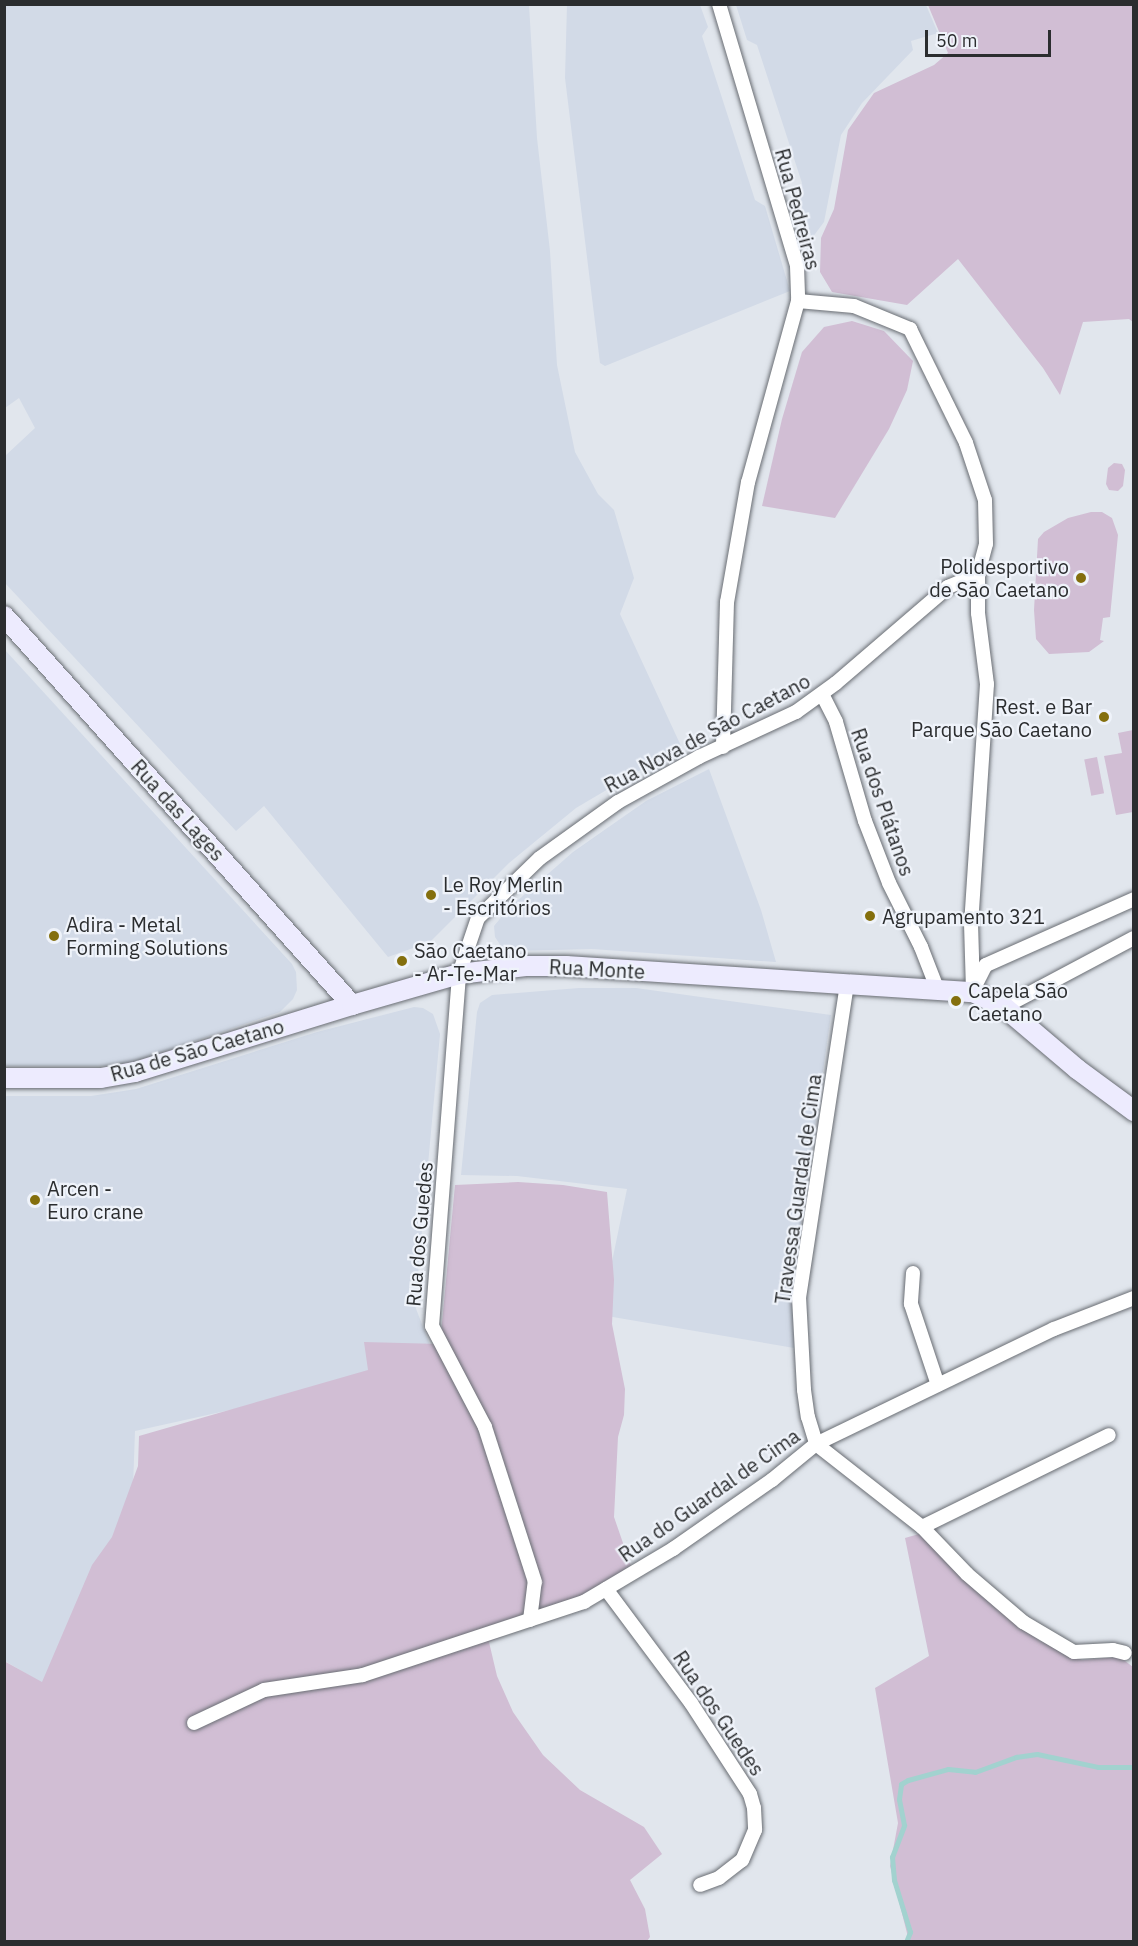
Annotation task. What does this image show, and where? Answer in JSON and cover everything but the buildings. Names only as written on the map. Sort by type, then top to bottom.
[{"type":"main road","name":"Rua das Lages","points":[[4,616],[352,1005]]},
{"type":"main road","name":"Rua Monte","points":[[352,1005],[459,975],[526,966],[566,966],[972,992]]},
{"type":"main road","points":[[972,992],[1004,1007],[1077,1070],[1134,1111]]},
{"type":"main road","name":"Rua de São Caetano","points":[[4,1078],[100,1078],[135,1072],[352,1005]]},
{"type":"street","name":"Rua Pedreiras","points":[[719,4],[797,266],[798,301],[854,306],[910,329],[966,443],[985,500],[986,544],[978,574],[978,614],[987,684],[971,923],[972,992]]},
{"type":"street","points":[[723,747],[727,602],[748,482],[798,301]]},
{"type":"street","name":"Rua Nova de São Caetano","points":[[459,975],[478,918],[540,858],[618,802],[699,757],[796,712],[822,694],[948,587],[978,574]]},
{"type":"street","name":"Rua dos Plátanos","points":[[822,694],[836,722],[865,821],[877,852],[921,947],[937,988]]},
{"type":"street","points":[[972,992],[986,965],[1134,899]]},
{"type":"street","points":[[1004,1007],[1134,938]]},
{"type":"street","name":"Rua dos Guedes","points":[[459,975],[432,1326],[484,1427],[535,1582],[530,1620]]},
{"type":"street","name":"Travessa Guardal de Cima","points":[[816,1444],[808,1417],[804,1390],[799,1297],[847,984]]},
{"type":"street","points":[[913,1274],[911,1304],[938,1385]]},
{"type":"street","name":"Rua do Guardal de Cima","points":[[194,1723],[264,1690],[363,1675],[584,1602],[673,1549],[772,1480],[816,1444],[1054,1329],[1134,1298]]},
{"type":"street","points":[[922,1527],[1109,1435]]},
{"type":"street","points":[[816,1444],[922,1527],[967,1574],[1023,1622],[1074,1652],[1113,1650],[1125,1653]]},
{"type":"street","name":"Rua dos Guedes","points":[[606,1588],[691,1703],[750,1794],[754,1808],[755,1830],[742,1860],[719,1878],[700,1885]]},
{"type":"shaded area","points":[[5,4],[529,5],[537,138],[550,251],[557,365],[575,452],[598,494],[614,510],[634,578],[620,614],[681,746],[576,808],[509,863],[430,942],[388,957],[264,806],[236,831],[5,583],[5,456],[35,428],[19,398],[5,408]]},
{"type":"shaded area","points":[[567,4],[700,5],[708,27],[702,36],[755,200],[765,206],[790,291],[605,366],[600,363],[565,78]]},
{"type":"shaded area","points":[[736,5],[926,5],[938,33],[911,41],[913,50],[862,103],[841,135],[824,222],[812,238],[798,196],[802,183],[757,45],[747,40]]},
{"type":"shaded area","points":[[928,5],[1133,5],[1133,322],[1129,319],[1083,322],[1060,395],[1043,368],[958,259],[907,305],[832,292],[820,272],[821,238],[834,209],[848,130],[874,93],[934,65],[948,53]]},
{"type":"shaded area","points":[[852,321],[884,331],[913,361],[907,390],[889,429],[835,518],[762,506],[782,419],[802,352],[824,327]]},
{"type":"shaded area","points":[[1114,463],[1122,464],[1125,470],[1123,486],[1118,491],[1109,490],[1106,484],[1108,468]]},
{"type":"shaded area","points":[[1091,512],[1102,512],[1112,518],[1118,535],[1110,617],[1103,618],[1100,640],[1104,641],[1089,652],[1049,654],[1036,639],[1034,610],[1038,539],[1044,532],[1068,518]]},
{"type":"shaded area","points":[[5,650],[292,964],[296,972],[297,990],[293,999],[280,1012],[133,1062],[105,1066],[5,1066]]},
{"type":"shaded area","points":[[1133,730],[1133,812],[1116,815],[1104,756],[1122,753],[1118,733]]},
{"type":"shaded area","points":[[1097,757],[1104,793],[1091,796],[1084,759]]},
{"type":"shaded area","points":[[709,769],[761,910],[776,962],[592,949],[512,951],[501,946],[495,937],[494,926],[508,909],[573,852],[646,801]]},
{"type":"shaded area","points":[[579,988],[636,988],[831,1015],[793,1279],[794,1348],[601,1315],[627,1189],[517,1176],[461,1175],[477,1012],[480,1003],[492,995]]},
{"type":"shaded area","points":[[414,1007],[423,1008],[433,1014],[440,1034],[415,1306],[436,1361],[352,1383],[135,1431],[133,1487],[100,1584],[47,1686],[5,1661],[5,1096],[91,1096],[136,1089],[317,1032]]},
{"type":"shaded area","points":[[518,1182],[563,1185],[607,1192],[614,1280],[612,1324],[625,1389],[624,1415],[618,1437],[614,1517],[632,1569],[622,1582],[489,1642],[497,1676],[513,1712],[543,1755],[580,1790],[644,1827],[662,1854],[630,1880],[645,1909],[650,1937],[647,1941],[5,1941],[4,1661],[42,1682],[92,1565],[112,1537],[138,1466],[139,1436],[368,1370],[364,1342],[440,1344],[455,1185]]},
{"type":"shaded area","points":[[919,1534],[976,1591],[1040,1641],[1082,1660],[1120,1657],[1133,1667],[1133,1941],[909,1941],[890,1866],[898,1823],[875,1688],[929,1656],[905,1538]]},
{"type":"waterway","points":[[906,1942],[910,1932],[894,1880],[892,1857],[904,1825],[899,1799],[901,1784],[948,1769],[975,1772],[1016,1757],[1037,1754],[1098,1767],[1134,1767]]},
{"type":"place","name":"Polidesportivo de São Caetano","points":[[1081,578]]},
{"type":"place","name":"Rest. e Bar Parque São Caetano","points":[[1104,717]]},
{"type":"place","name":"Le Roy Merlin - Escritórios","points":[[431,895]]},
{"type":"place","name":"Agrupamento 321","points":[[870,916]]},
{"type":"place","name":"Adira - Metal Forming Solutions","points":[[54,936]]},
{"type":"place","name":"São Caetano - Ar-Te-Mar","points":[[402,961]]},
{"type":"place","name":"Capela São Caetano","points":[[956,1001]]},
{"type":"place","name":"Arcen - Euro crane","points":[[35,1200]]}]
